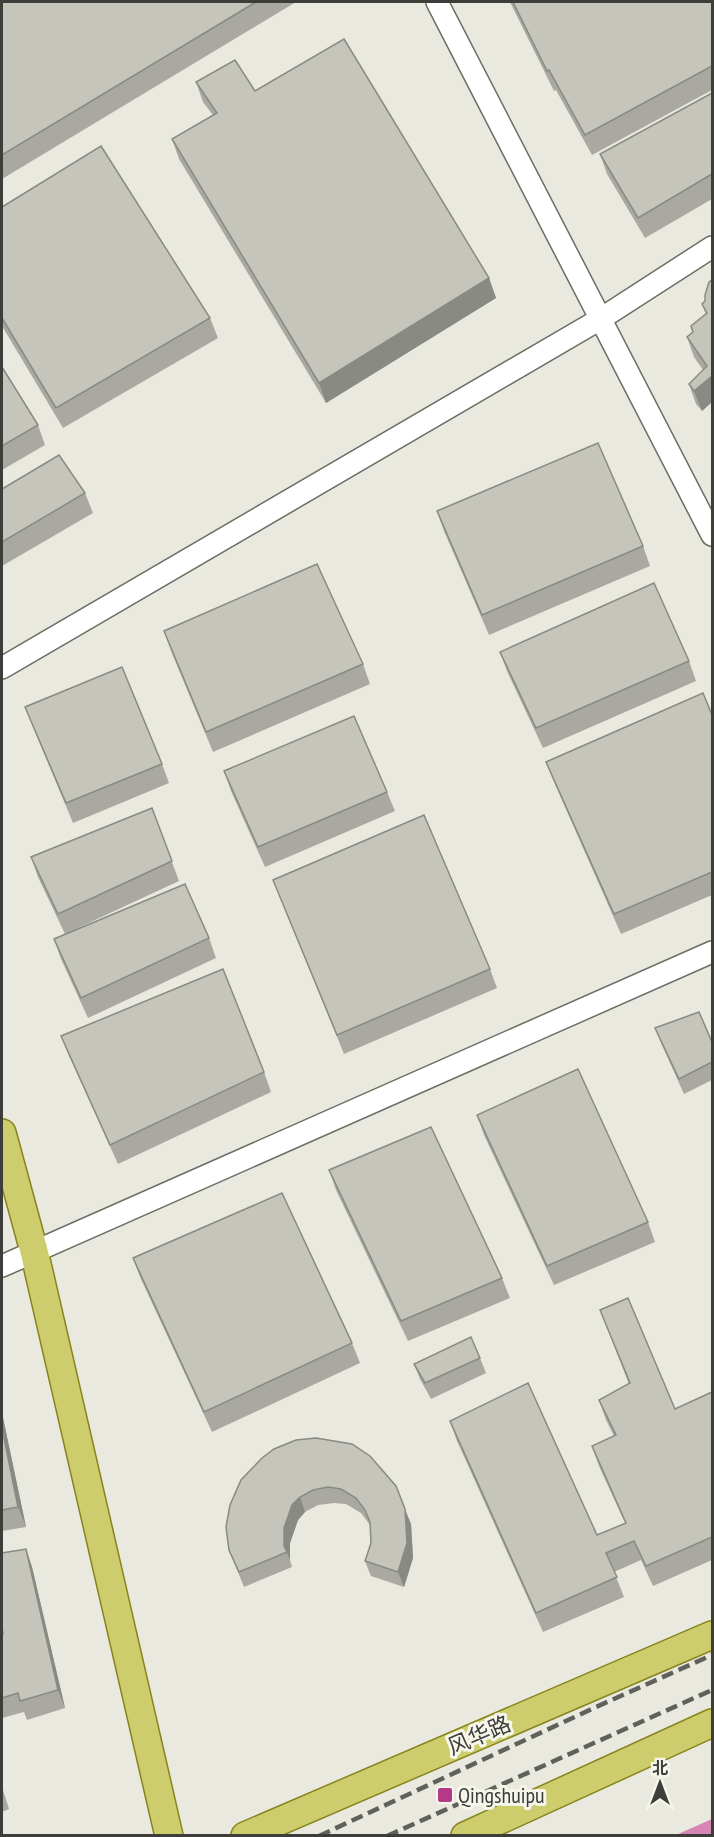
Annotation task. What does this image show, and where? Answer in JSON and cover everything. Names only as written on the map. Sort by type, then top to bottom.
[{"type":"main road","points":[[2,1133],[34,1251],[169,1836]]},
{"type":"main road","name":"风华路","points":[[245,1836],[712,1635]]},
{"type":"main road","points":[[465,1836],[712,1724]]},
{"type":"street","points":[[437,2],[712,535]]},
{"type":"street","points":[[2,668],[602,318],[712,247]]},
{"type":"street","points":[[2,1266],[712,952]]},
{"type":"shaded area","points":[[712,1819],[712,1835],[676,1835]]},
{"type":"building","points":[[2,2],[256,2],[2,155]]},
{"type":"building","points":[[513,2],[712,2],[712,66],[585,135],[549,70],[547,71]]},
{"type":"building","points":[[344,39],[489,278],[319,383],[172,139],[217,113],[196,82],[235,60],[255,91]]},
{"type":"building","points":[[712,93],[712,174],[638,218],[600,154]]},
{"type":"building","points":[[101,146],[210,318],[56,408],[2,318],[2,207]]},
{"type":"building","points":[[712,280],[712,376],[694,391],[689,384],[707,366],[687,337],[693,332],[691,326],[707,313],[702,304],[705,301],[709,282]]},
{"type":"building","points":[[2,367],[38,425],[2,446]]},
{"type":"building","points":[[598,443],[643,546],[482,615],[437,511]]},
{"type":"building","points":[[59,455],[85,493],[2,542],[2,489]]},
{"type":"building","points":[[317,564],[363,664],[206,732],[164,631]]},
{"type":"building","points":[[654,583],[689,661],[536,728],[500,652]]},
{"type":"building","points":[[122,667],[162,764],[66,803],[25,707]]},
{"type":"building","points":[[703,693],[712,715],[712,872],[614,914],[546,762]]},
{"type":"building","points":[[354,716],[387,792],[258,847],[224,771]]},
{"type":"building","points":[[152,808],[172,861],[58,914],[31,857]]},
{"type":"building","points":[[424,815],[490,969],[337,1035],[273,880]]},
{"type":"building","points":[[185,884],[209,938],[81,998],[54,939]]},
{"type":"building","points":[[223,969],[264,1072],[110,1145],[61,1036]]},
{"type":"building","points":[[699,1012],[712,1042],[712,1062],[679,1079],[655,1028]]},
{"type":"building","points":[[578,1069],[648,1222],[547,1266],[477,1115]]},
{"type":"building","points":[[431,1127],[502,1278],[401,1321],[329,1170]]},
{"type":"building","points":[[282,1193],[352,1343],[204,1412],[133,1258]]},
{"type":"building","points":[[628,1298],[675,1409],[712,1392],[712,1537],[646,1566],[634,1541],[606,1553],[617,1577],[536,1613],[450,1421],[528,1383],[597,1535],[626,1523],[592,1446],[616,1435],[599,1400],[630,1383],[600,1310]]},
{"type":"building","points":[[471,1337],[480,1358],[425,1383],[414,1364]]},
{"type":"building","points":[[2,1428],[18,1507],[2,1510]]},
{"type":"building","points":[[316,1438],[352,1444],[370,1456],[396,1486],[405,1509],[407,1543],[398,1572],[365,1561],[371,1543],[370,1522],[365,1510],[356,1498],[341,1489],[328,1487],[313,1490],[300,1497],[292,1505],[284,1528],[284,1546],[287,1552],[239,1572],[229,1550],[226,1527],[230,1505],[241,1480],[274,1449],[296,1440]]},
{"type":"building","points":[[26,1549],[58,1690],[20,1701],[18,1693],[2,1698],[2,1553]]},
{"type":"railway","points":[[319,1836],[712,1655]]},
{"type":"railway","points":[[387,1836],[712,1690]]},
{"type":"place","name":"Qingshuipu","points":[[445,1795]]}]
